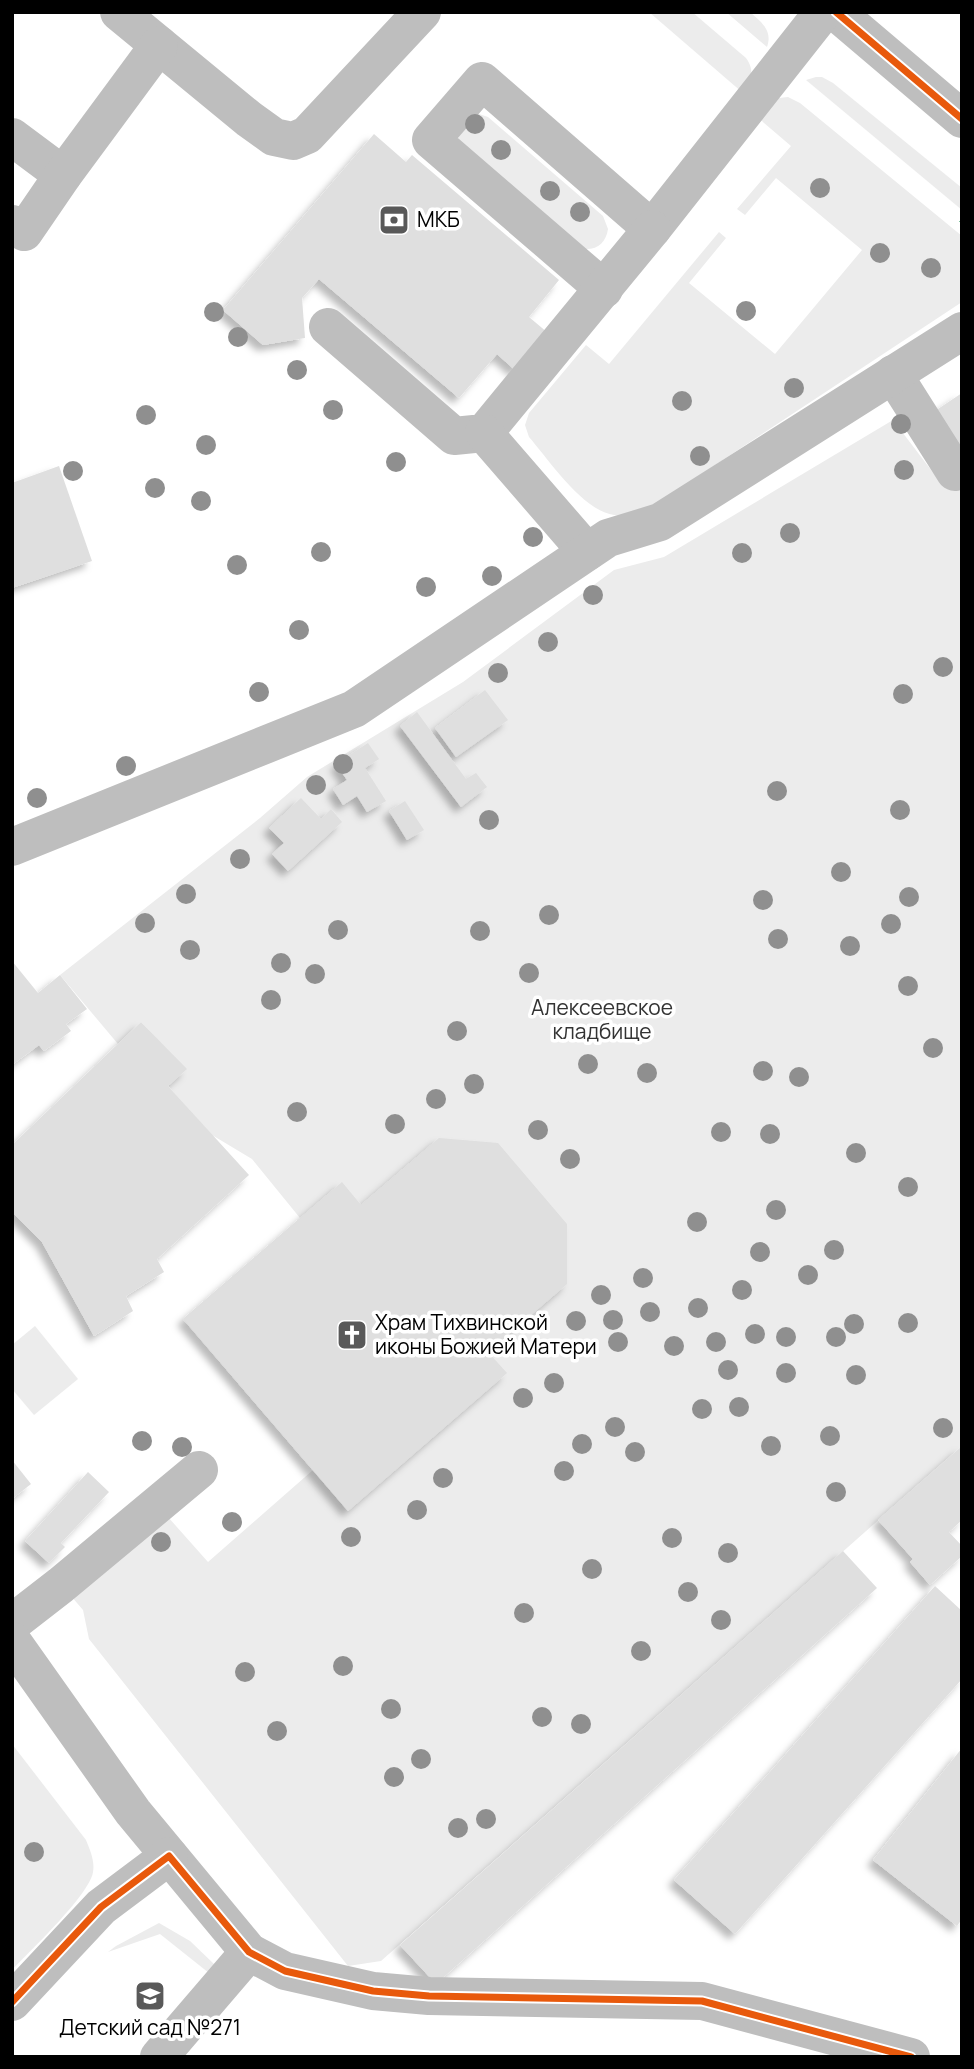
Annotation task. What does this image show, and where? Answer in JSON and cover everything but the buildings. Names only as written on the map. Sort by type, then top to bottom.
[{"type":"street","points":[[119,12],[274,137],[293,141],[307,135],[422,12]]},
{"type":"street","points":[[328,327],[454,436],[484,433],[604,289],[822,12]]},
{"type":"street","points":[[836,12],[962,119]]},
{"type":"street","points":[[12,224],[24,232],[159,45]]},
{"type":"street","points":[[604,289],[431,140],[482,81],[652,229]]},
{"type":"street","points":[[12,137],[63,175]]},
{"type":"street","points":[[12,847],[355,709],[608,538],[660,522],[962,331]]},
{"type":"street","points":[[894,374],[955,472]]},
{"type":"street","points":[[484,433],[587,552]]},
{"type":"street","points":[[12,1623],[199,1470]]},
{"type":"street","points":[[12,1641],[133,1812],[169,1856],[249,1952],[285,1971],[373,1991],[429,1996],[702,2001],[911,2057]]},
{"type":"street","points":[[12,2002],[101,1908],[169,1856]]},
{"type":"street","points":[[159,2057],[249,1952]]},
{"type":"green space","points":[[649,12],[692,12],[746,58],[751,72],[743,93]]},
{"type":"green space","points":[[726,12],[750,12],[767,31],[767,47]]},
{"type":"green space","points":[[816,77],[833,83],[962,188],[962,210],[806,80]]},
{"type":"green space","points":[[788,97],[800,103],[962,236],[962,302],[647,510],[622,516],[602,511],[567,483],[529,437],[525,425],[529,413],[586,345],[609,364],[719,232],[726,238],[689,283],[775,354],[862,250],[776,178],[745,215],[737,209],[791,146],[756,116],[779,98]]},
{"type":"green space","points":[[479,114],[488,117],[603,216],[608,229],[600,244],[584,249],[458,141],[459,131]]},
{"type":"green space","name":"Алексеевское кладбище","points":[[893,420],[944,487],[962,483],[962,1446],[381,1961],[348,1966],[89,1639],[83,1610],[71,1596],[168,1517],[208,1562],[313,1470],[183,1319],[300,1218],[252,1159],[212,1135],[168,1086],[186,1069],[141,1022],[118,1044],[60,975],[260,818],[307,777],[463,682],[614,570],[664,557]]},
{"type":"green space","points":[[35,1326],[78,1379],[34,1415],[12,1389],[12,1345]]},
{"type":"green space","points":[[12,1744],[86,1840],[92,1856],[93,1872],[71,1908],[12,1970]]},
{"type":"green space","points":[[159,1923],[190,1941],[215,1965],[209,1973],[160,1934],[108,1952]]},
{"type":"cycle path","points":[[836,12],[962,119]]},
{"type":"cycle path","points":[[12,2002],[101,1907],[169,1856],[249,1952],[285,1971],[373,1991],[429,1996],[702,2001],[911,2057]]},
{"type":"place","name":"МКБ","points":[[394,220]]},
{"type":"place","name":"Храм Тихвинской иконы Божией Матери","points":[[352,1335]]},
{"type":"place","name":"Детский сад №271","points":[[150,1996]]}]
